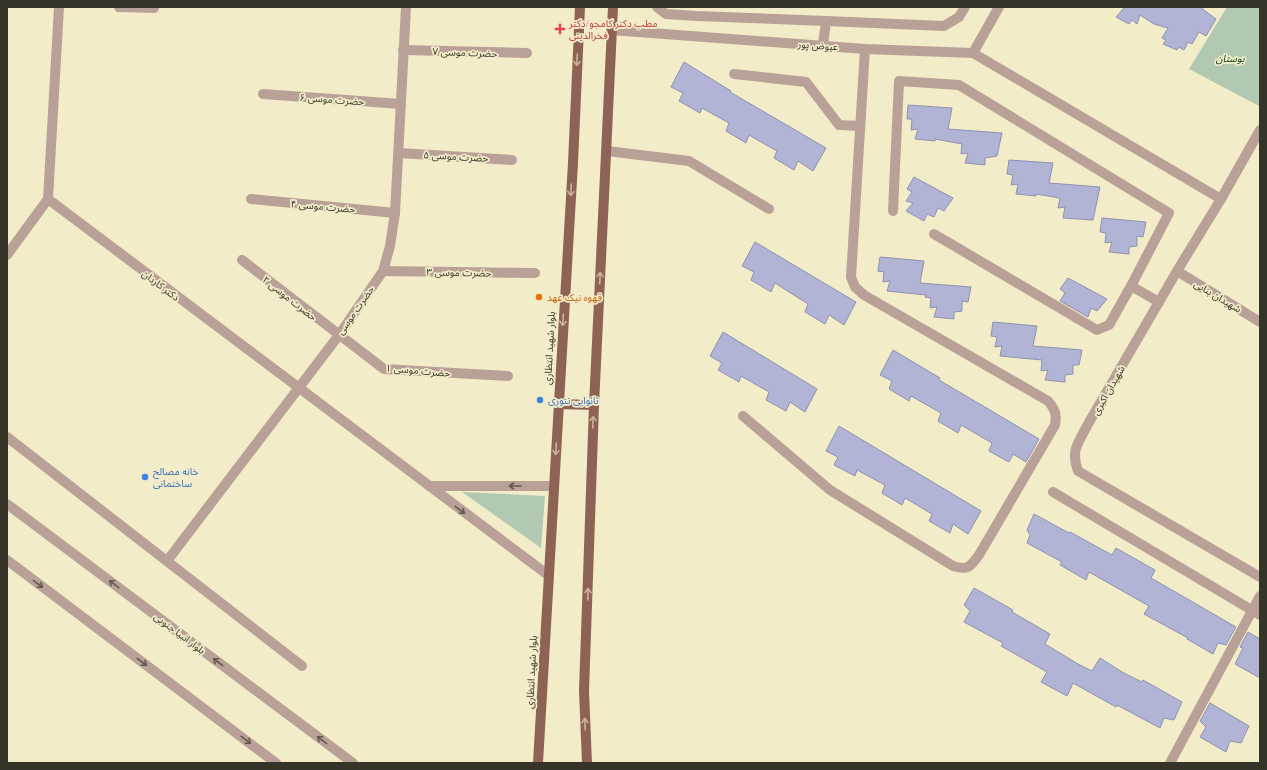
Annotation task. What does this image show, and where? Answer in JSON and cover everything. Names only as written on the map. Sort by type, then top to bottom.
[{"type":"main road","name":"بلوار شهید انتظاری","points":[[538,763],[580,7]]},
{"type":"main road","points":[[587,763],[584,691],[594,405],[613,7]]},
{"type":"main road","points":[[558,404],[594,405]]},
{"type":"street","points":[[7,255],[48,199],[59,7]]},
{"type":"street","points":[[119,7],[154,8]]},
{"type":"street","name":"حضرت موسی","points":[[167,561],[339,335],[383,271],[390,246],[395,212],[402,104],[403,50],[406,7]]},
{"type":"street","points":[[657,7],[666,14],[689,16],[944,26],[959,17],[965,7]]},
{"type":"street","points":[[999,7],[973,53],[1221,199]]},
{"type":"street","points":[[823,45],[826,21]]},
{"type":"street","name":"عیوض پور","points":[[611,30],[865,49],[973,53]]},
{"type":"street","points":[[743,416],[830,490],[953,566],[966,568],[972,565],[979,555],[1055,426],[1056,412],[1048,401],[864,295],[855,287],[851,277],[865,49]]},
{"type":"street","name":"حضرت موسی ۷","points":[[403,50],[527,54]]},
{"type":"street","points":[[734,74],[806,82],[839,125],[860,126]]},
{"type":"street","points":[[893,212],[899,81],[959,85],[1169,213],[1109,325],[1097,330],[934,234]]},
{"type":"street","name":"حضرت موسی ۶","points":[[263,94],[402,104]]},
{"type":"street","name":"شهیدان اکبری","points":[[1260,130],[1088,424],[1075,450],[1074,460],[1078,471],[1260,577]]},
{"type":"street","points":[[607,151],[689,161],[769,209]]},
{"type":"street","name":"حضرت موسی ۵","points":[[399,153],[512,160]]},
{"type":"street","name":"دکتر کاردان","points":[[48,199],[548,575]]},
{"type":"street","name":"حضرت موسی ۴","points":[[251,199],[395,212]]},
{"type":"street","name":"حضرت موسی ۲","points":[[242,260],[339,335]]},
{"type":"street","name":"حضرت موسی ۳","points":[[383,271],[535,273]]},
{"type":"street","name":"شهیدان بنایی","points":[[1177,271],[1260,322]]},
{"type":"street","points":[[1131,286],[1159,302]]},
{"type":"street","name":"حضرت موسی ۱","points":[[339,335],[384,368],[508,376]]},
{"type":"street","points":[[7,437],[302,666]]},
{"type":"street","points":[[429,486],[554,486]]},
{"type":"street","points":[[1053,492],[1256,612]]},
{"type":"street","name":"بلوار انبیا جنوبی","points":[[7,504],[353,763]]},
{"type":"street","points":[[7,560],[276,763]]},
{"type":"street","points":[[1170,763],[1256,612],[1260,596]]},
{"type":"green space","name":"بوستان","points":[[1227,7],[1260,7],[1259,106],[1189,69]]},
{"type":"green space","points":[[462,492],[545,496],[541,548]]},
{"type":"building","points":[[1125,7],[1200,7],[1216,19],[1206,36],[1199,32],[1192,44],[1188,42],[1184,50],[1179,47],[1177,50],[1163,44],[1166,40],[1162,38],[1168,28],[1154,24],[1140,15],[1137,24],[1132,20],[1129,24],[1116,17]]},
{"type":"building","points":[[684,62],[731,91],[730,92],[826,148],[813,171],[798,161],[794,170],[774,158],[777,151],[749,135],[746,143],[726,131],[729,123],[702,108],[700,113],[679,101],[683,93],[671,87]]},
{"type":"building","points":[[908,105],[952,108],[948,129],[1002,133],[997,156],[985,158],[985,165],[965,163],[968,153],[961,154],[962,144],[935,139],[935,141],[915,139],[918,129],[911,130],[912,119],[907,119]]},
{"type":"building","points":[[1009,160],[1053,163],[1049,183],[1100,187],[1093,220],[1063,218],[1065,207],[1058,208],[1060,198],[1036,194],[1036,196],[1016,194],[1018,184],[1011,185],[1013,175],[1007,174]]},
{"type":"building","points":[[914,177],[953,198],[944,211],[938,208],[934,217],[927,214],[924,221],[906,211],[913,203],[906,201],[912,192],[907,189]]},
{"type":"building","points":[[1102,218],[1146,222],[1143,237],[1137,236],[1137,246],[1129,247],[1129,254],[1109,252],[1112,242],[1105,243],[1106,233],[1100,232]]},
{"type":"building","points":[[755,242],[856,302],[844,325],[829,315],[825,324],[805,312],[808,304],[775,283],[771,292],[751,280],[754,272],[742,266]]},
{"type":"building","points":[[880,257],[924,261],[920,283],[971,287],[968,302],[962,301],[962,311],[954,312],[954,319],[934,317],[937,307],[930,308],[931,298],[925,297],[926,295],[887,291],[890,281],[883,282],[884,272],[878,271]]},
{"type":"building","points":[[1068,278],[1107,299],[1097,311],[1091,308],[1088,317],[1060,301],[1065,293],[1060,289]]},
{"type":"building","points":[[993,322],[1037,326],[1033,346],[1082,350],[1079,365],[1073,365],[1073,374],[1065,375],[1065,382],[1045,380],[1048,370],[1041,371],[1042,360],[1000,356],[1002,346],[995,347],[997,337],[991,336]]},
{"type":"building","points":[[723,332],[817,389],[805,412],[790,402],[786,411],[766,400],[769,392],[741,376],[739,382],[718,370],[722,363],[710,356]]},
{"type":"building","points":[[893,350],[940,378],[939,380],[1039,439],[1026,462],[1013,454],[1009,462],[989,451],[992,443],[961,425],[958,433],[938,421],[941,413],[911,396],[909,401],[889,389],[892,381],[880,375]]},
{"type":"building","points":[[839,426],[981,511],[968,534],[953,524],[950,533],[929,521],[932,514],[905,498],[902,505],[882,493],[885,485],[857,470],[855,476],[834,465],[838,457],[826,451]]},
{"type":"building","points":[[1034,514],[1112,555],[1116,548],[1155,570],[1151,578],[1236,627],[1226,645],[1218,643],[1213,654],[1187,639],[1188,638],[1144,614],[1149,606],[1089,572],[1086,580],[1060,565],[1062,562],[1027,543],[1030,535],[1027,530]]},
{"type":"building","points":[[974,588],[1013,610],[1012,612],[1050,634],[1045,644],[1078,664],[1092,671],[1100,658],[1122,672],[1142,682],[1143,680],[1182,702],[1174,720],[1164,718],[1160,728],[1117,705],[1116,707],[1073,683],[1067,696],[1041,682],[1047,672],[1001,646],[1003,643],[964,622],[970,611],[964,605]]},
{"type":"building","points":[[1248,632],[1260,639],[1260,678],[1235,664],[1243,648],[1240,647]]},
{"type":"building","points":[[1210,703],[1249,726],[1241,743],[1230,741],[1226,752],[1200,737],[1206,727],[1200,721]]},
{"type":"place","name":"مطب دکتر کامجو/دکتر فخرالدینی","points":[[560,29]]},
{"type":"place","name":"قهوه نیک عهد","points":[[539,297]]},
{"type":"place","name":"نانوایی تنوری","points":[[540,400]]},
{"type":"place","name":"خانه مصالح ساختمانی","points":[[145,477]]}]
